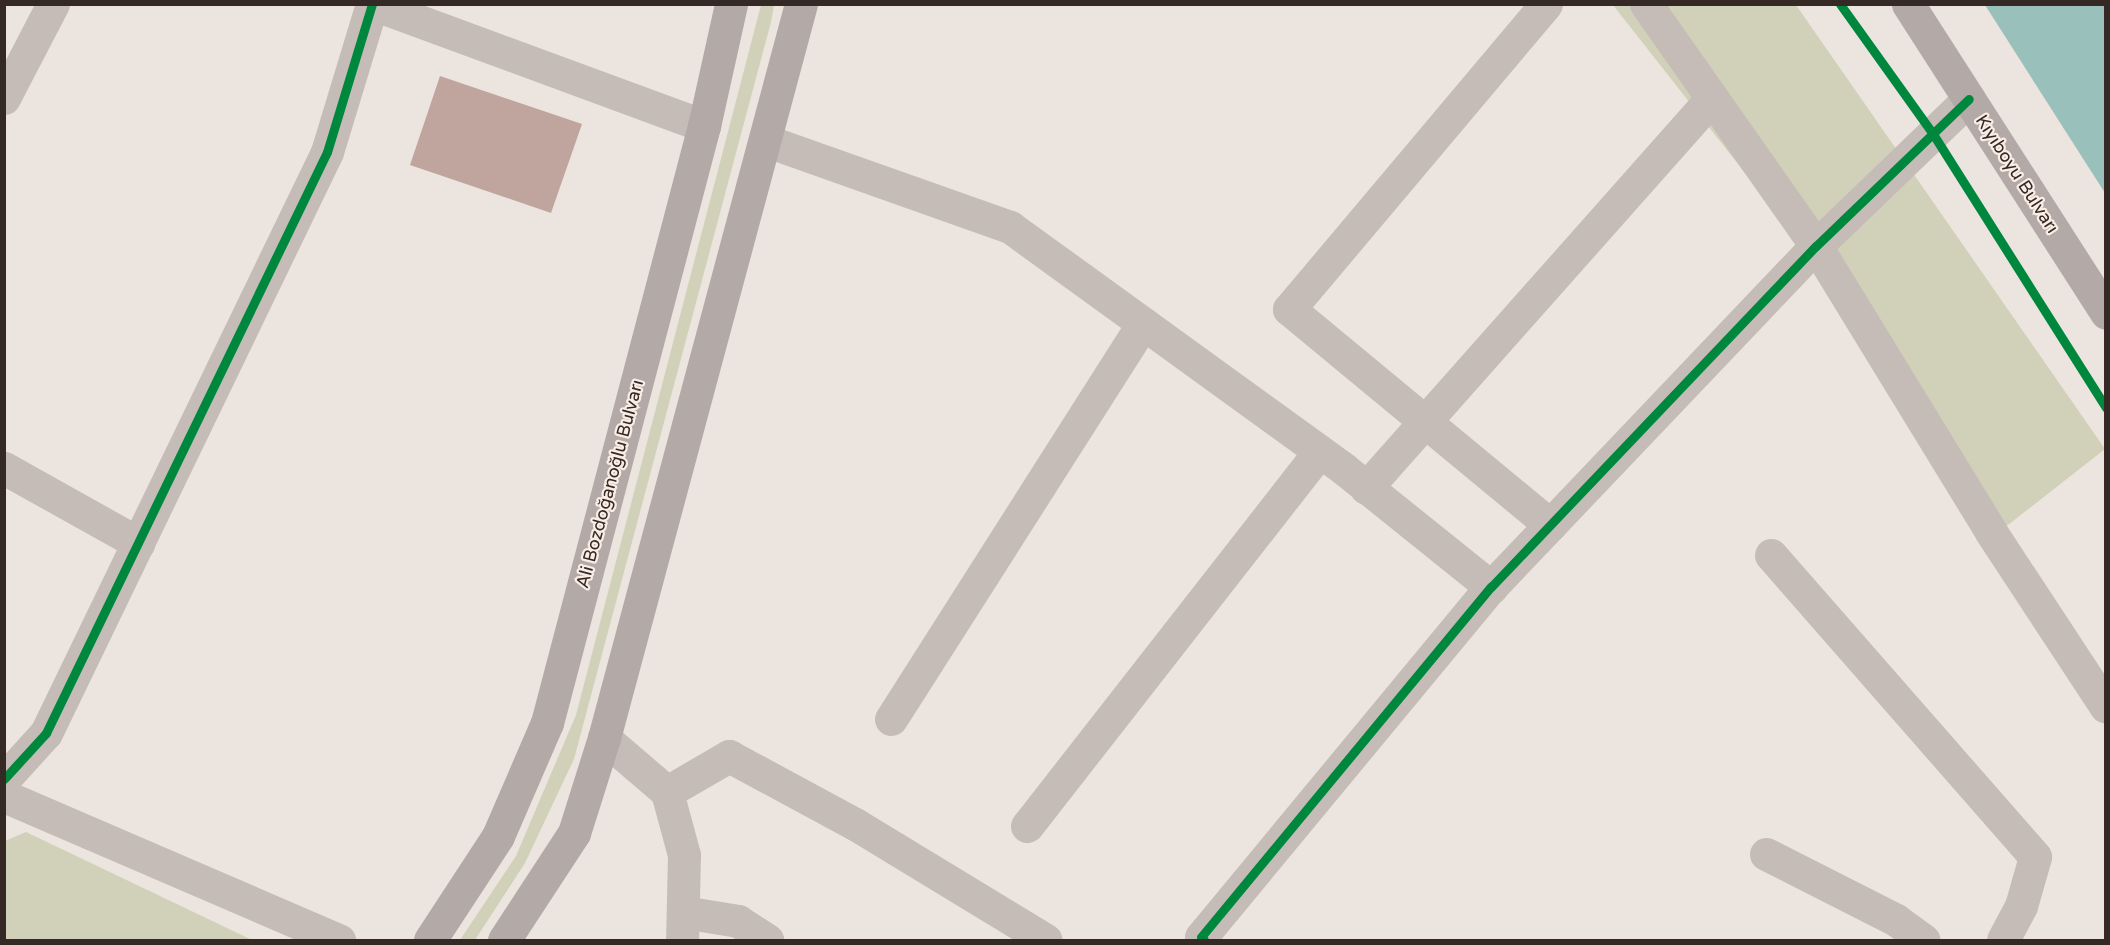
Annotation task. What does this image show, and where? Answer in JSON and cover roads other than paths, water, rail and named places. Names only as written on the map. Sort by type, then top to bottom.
[{"type":"main road","name":"Ali Bozdoğanoğlu Bulvarı","points":[[430,940],[498,836],[547,723],[704,126],[731,4]]},
{"type":"main road","points":[[504,940],[574,833],[604,738],[801,4]]},
{"type":"main road","name":"Kıyıboyu Bulvarı","points":[[1908,4],[2106,313]]},
{"type":"street","points":[[4,98],[53,4]]},
{"type":"street","points":[[4,779],[46,733],[327,152],[372,4],[704,126]]},
{"type":"street","points":[[1546,4],[1289,309],[1426,420],[1550,525]]},
{"type":"street","points":[[1646,4],[1816,246],[1991,532],[2106,707]]},
{"type":"street","points":[[1366,488],[1712,98]]},
{"type":"street","points":[[1204,940],[1201,937],[1491,587],[1816,246],[1969,99]]},
{"type":"street","points":[[766,141],[1010,227],[1320,452],[1491,587]]},
{"type":"street","points":[[891,719],[1143,323]]},
{"type":"street","points":[[1028,826],[1320,452]]},
{"type":"street","points":[[4,468],[138,543]]},
{"type":"street","points":[[1771,555],[2035,857],[2022,906],[2003,940]]},
{"type":"street","points":[[604,738],[667,792],[684,855],[682,926],[738,921],[767,940]]},
{"type":"street","points":[[667,792],[729,756],[855,824],[1046,940]]},
{"type":"street","points":[[4,796],[339,940]]},
{"type":"street","points":[[1766,854],[1896,920],[1924,940]]},
{"type":"water","points":[[1985,5],[2105,5],[2105,193]]}]
